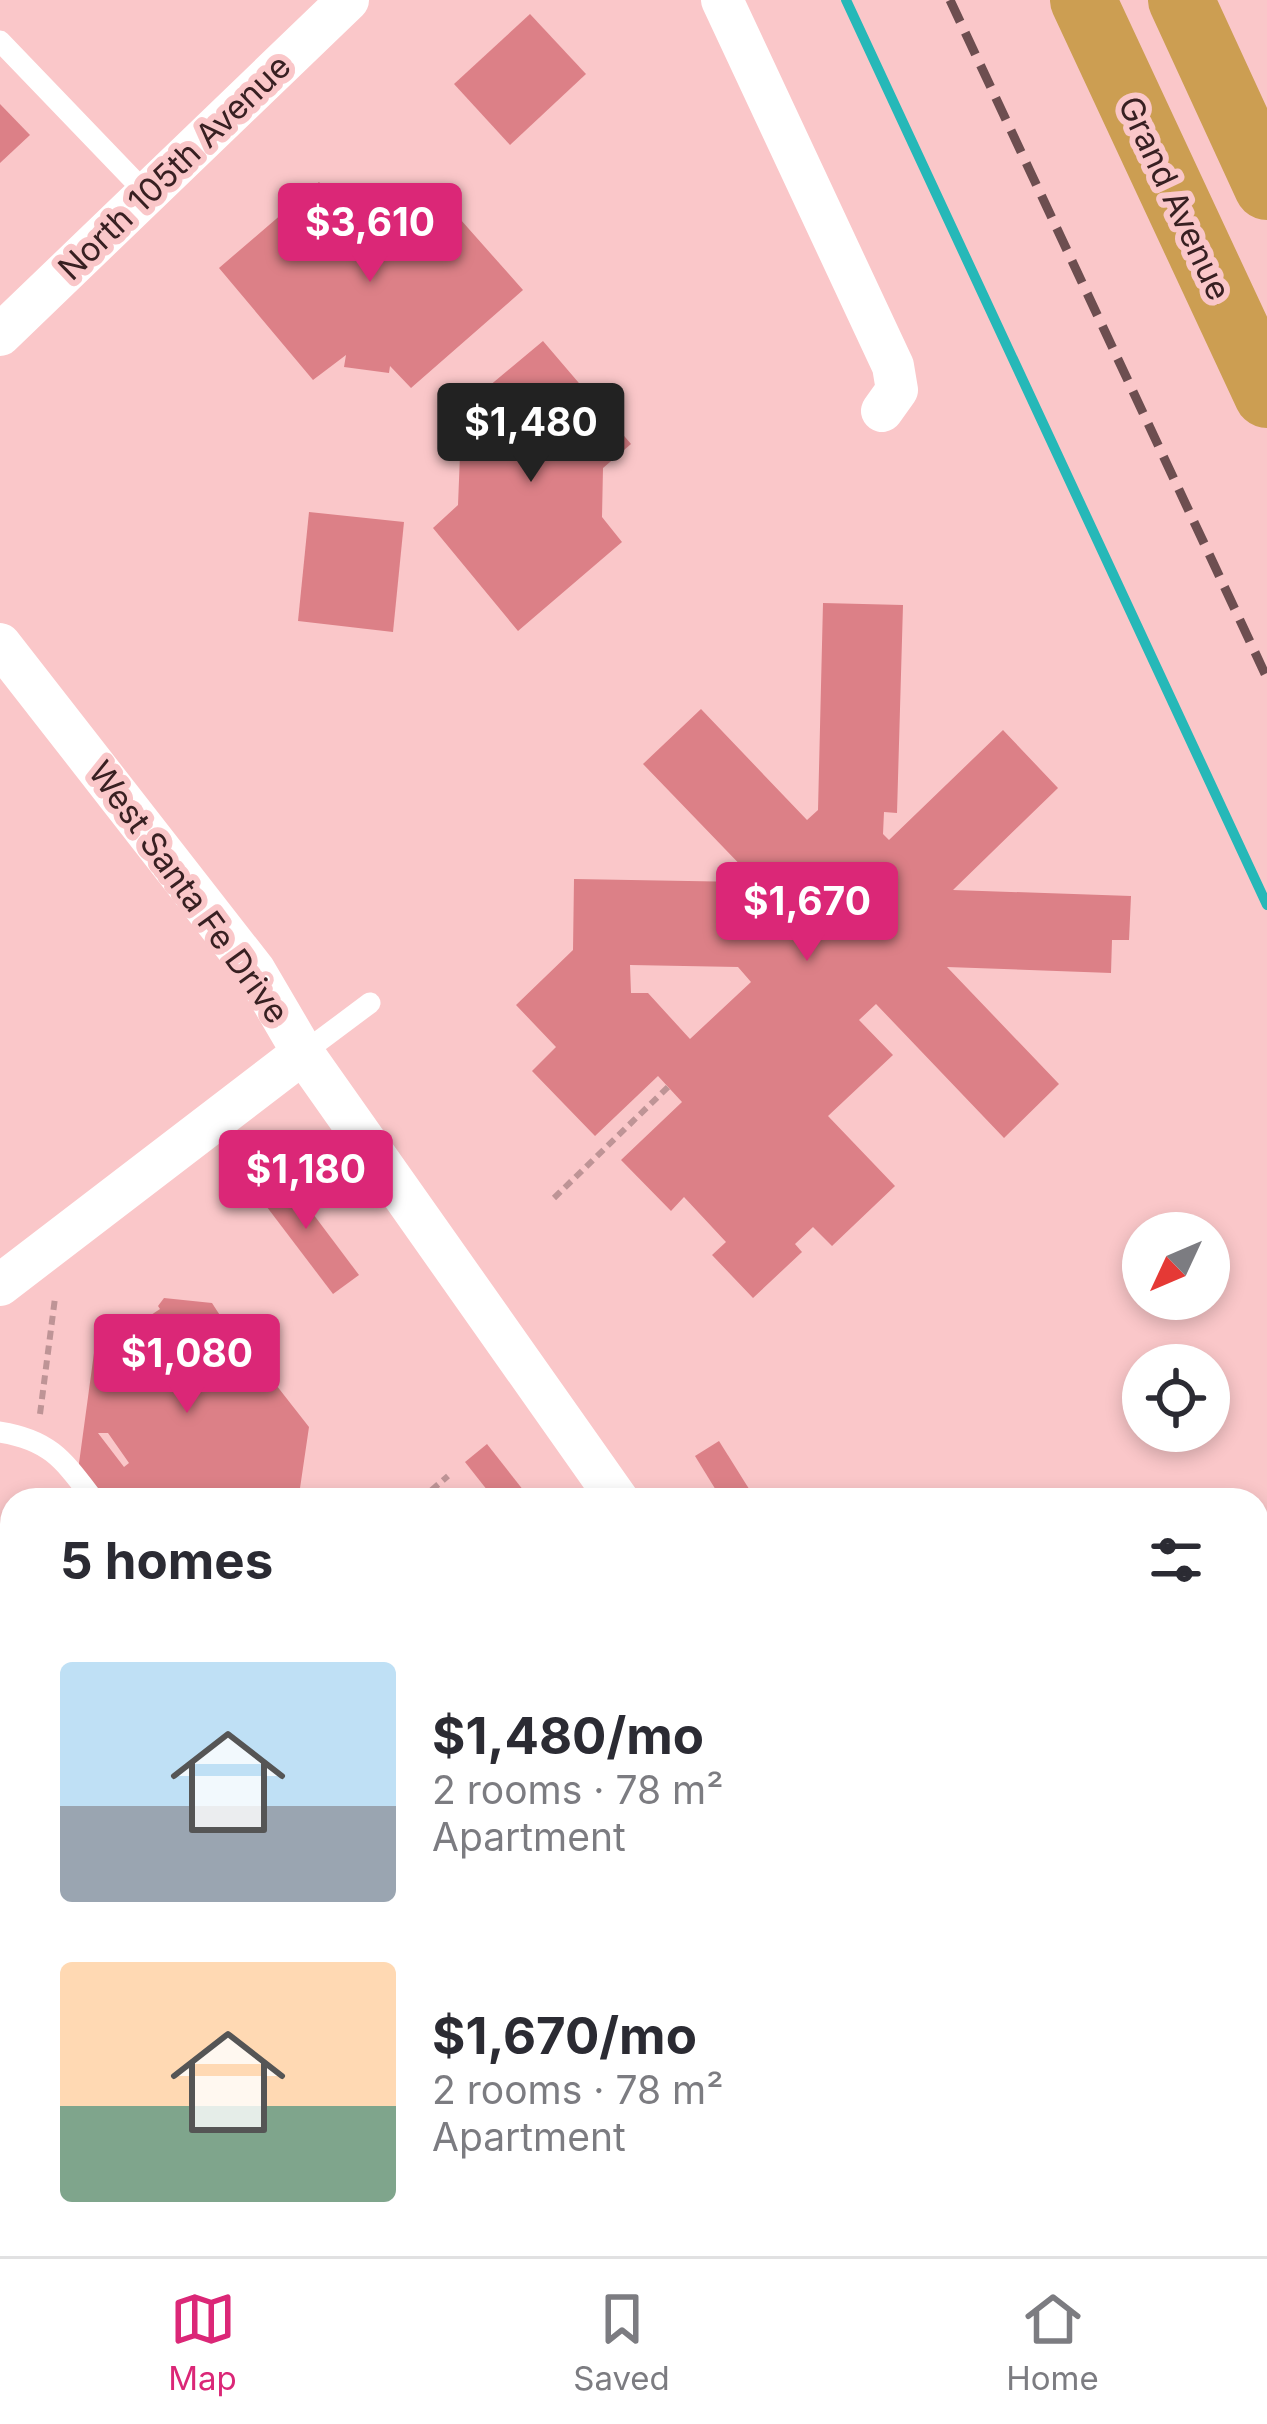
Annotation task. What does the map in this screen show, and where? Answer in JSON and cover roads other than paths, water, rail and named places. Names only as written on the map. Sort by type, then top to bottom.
[{"type":"highway","name":"Grand Avenue","points":[[1083,0],[1247,301],[1267,395]]},
{"type":"highway","points":[[1181,0],[1267,187]]},
{"type":"street","name":"North 105th Avenue","points":[[0,334],[348,0]]},
{"type":"street","points":[[722,0],[893,366],[898,390],[882,410]]},
{"type":"street","name":"West Santa Fe Drive","points":[[0,644],[255,971],[303,1053],[609,1488]]},
{"type":"street","points":[[0,1285],[303,1053]]},
{"type":"lane","points":[[0,41],[147,194]]},
{"type":"lane","points":[[303,1053],[370,1003]]},
{"type":"lane","points":[[0,1432],[35,1439],[56,1453],[84,1488]]},
{"type":"waterway","points":[[846,0],[1267,905]]},
{"type":"railway","points":[[950,0],[1267,678]]}]
